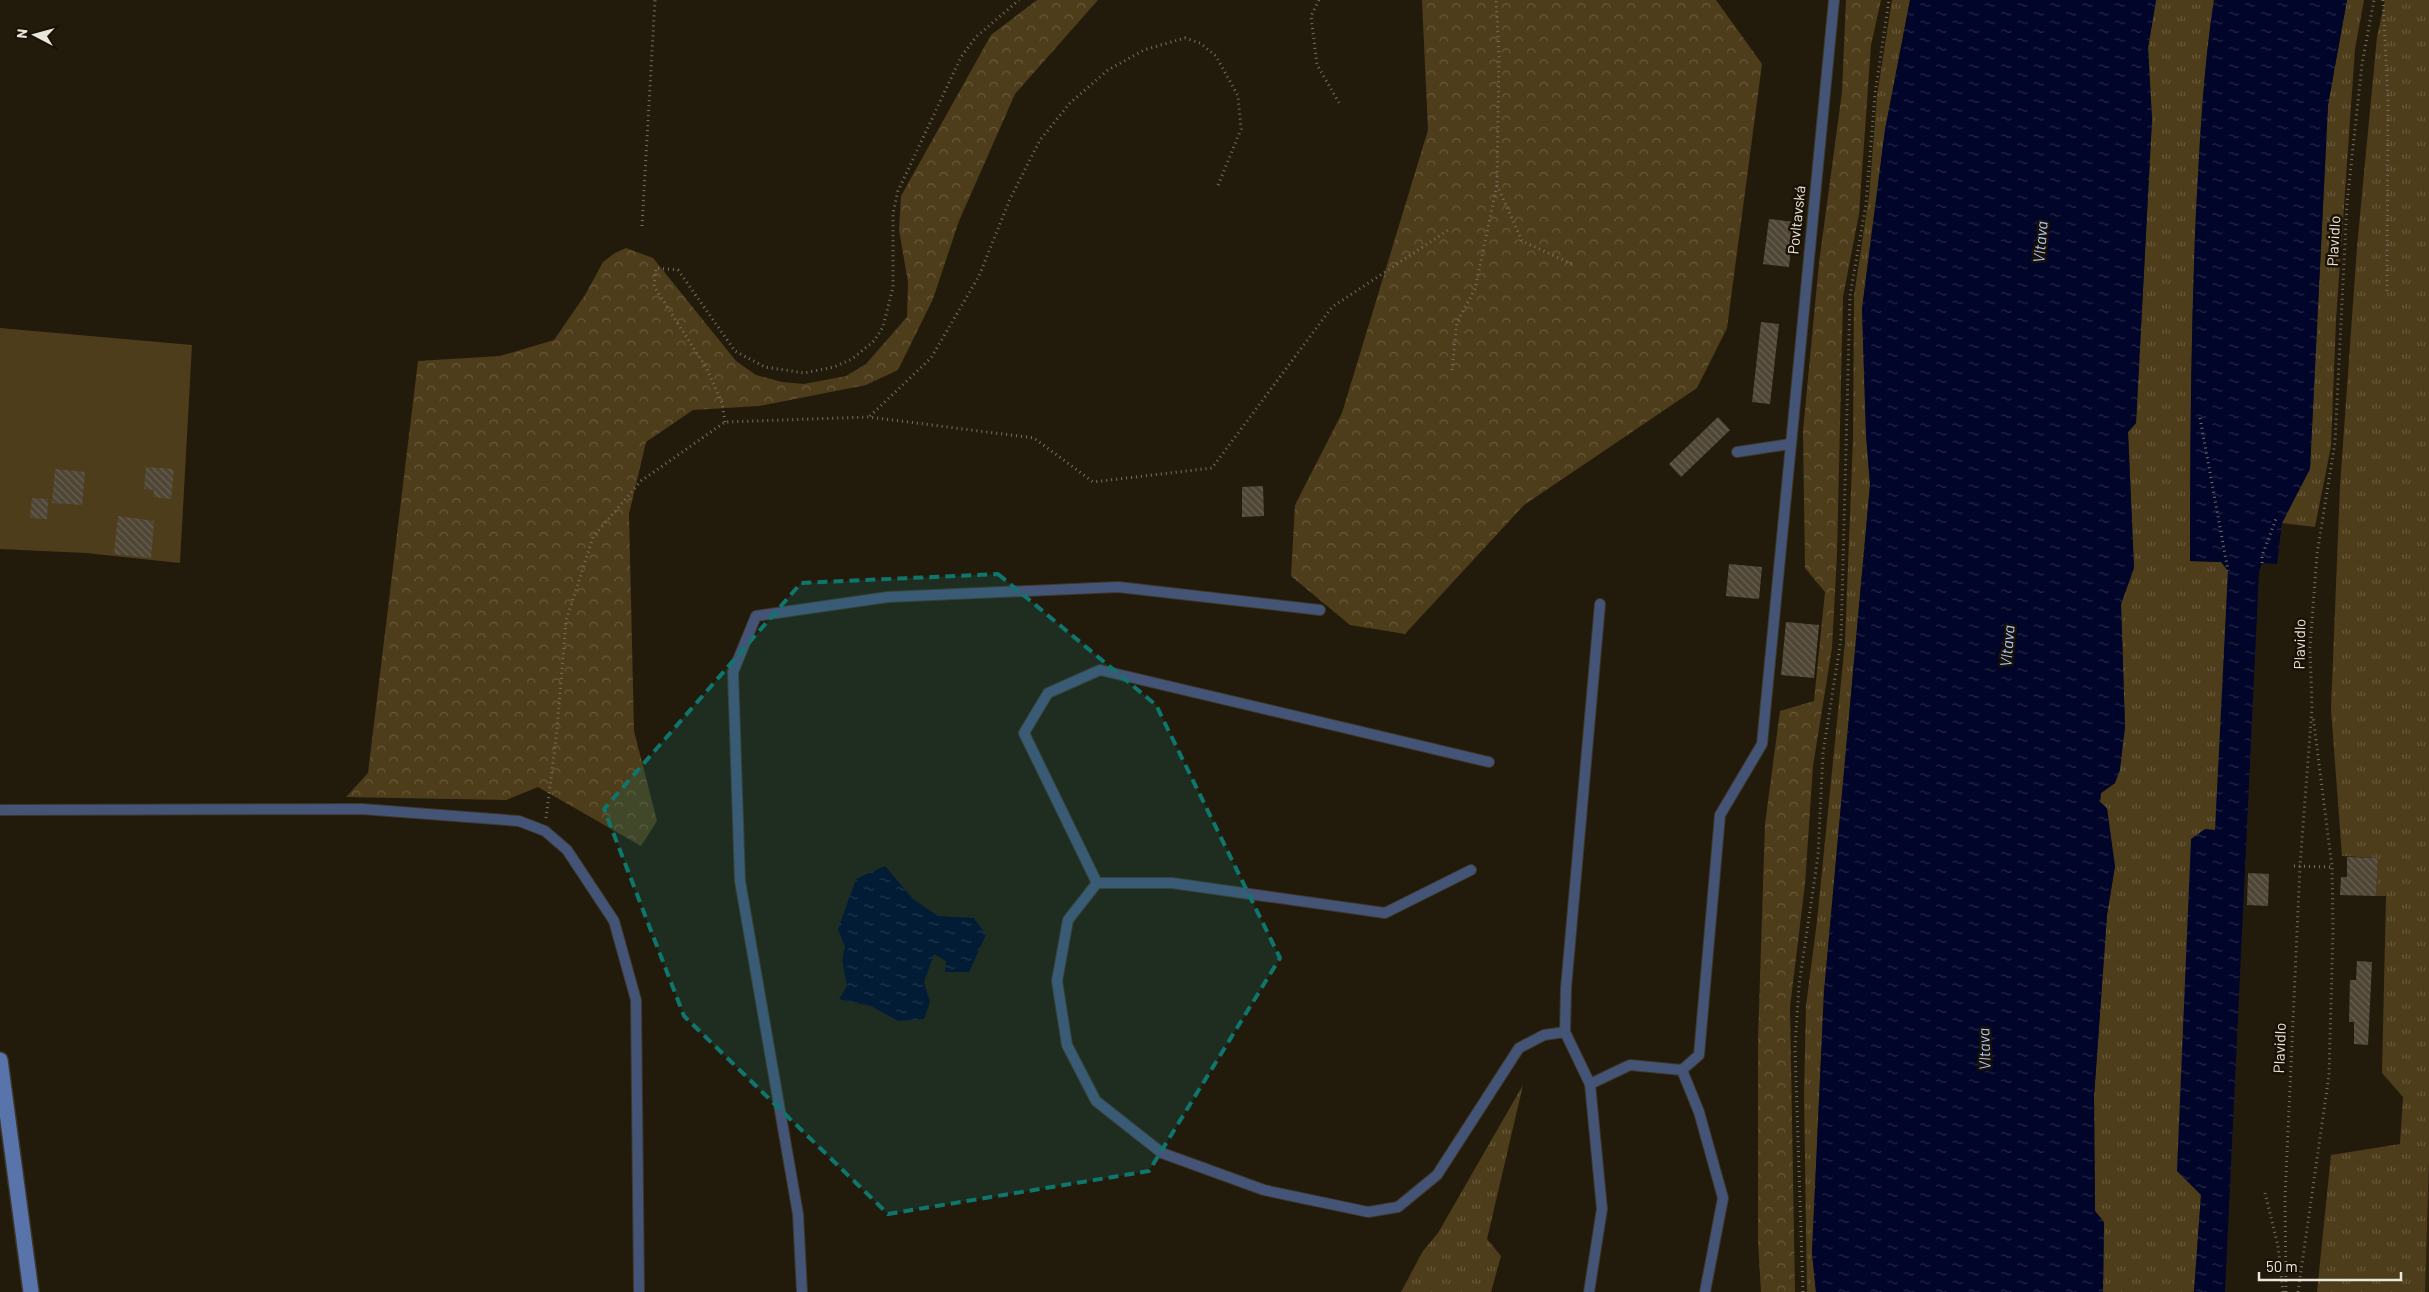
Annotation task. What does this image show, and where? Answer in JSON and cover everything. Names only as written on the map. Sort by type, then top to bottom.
[{"type":"street","points":[[0,1060],[31,1292]]},
{"type":"lane","name":"Povltavská","points":[[1682,1070],[1699,1055],[1720,815],[1762,744],[1834,0]]},
{"type":"lane","points":[[1737,452],[1790,444]]},
{"type":"lane","points":[[802,1292],[798,1214],[740,882],[733,672],[756,616],[888,597],[1118,587],[1320,610]]},
{"type":"lane","points":[[1589,1292],[1602,1208],[1590,1084],[1565,1032],[1567,978],[1600,604]]},
{"type":"lane","points":[[1097,883],[1024,734],[1048,693],[1100,670],[1489,762]]},
{"type":"lane","points":[[0,810],[362,809],[520,821],[545,831],[567,850],[614,921],[636,1000],[639,1292]]},
{"type":"lane","points":[[1097,883],[1172,883],[1385,913],[1471,870]]},
{"type":"lane","points":[[1097,883],[1068,920],[1057,981],[1067,1044],[1096,1101],[1162,1153],[1264,1190],[1368,1212],[1398,1207],[1437,1175],[1519,1048],[1544,1036],[1565,1032]]},
{"type":"lane","points":[[1590,1084],[1630,1065],[1682,1070],[1699,1112],[1723,1198],[1706,1292]]},
{"type":"path","points":[[642,226],[655,0]]},
{"type":"path","points":[[725,422],[722,403],[707,369],[654,286],[656,268],[678,270],[735,351],[765,367],[804,373],[834,367],[852,359],[874,341],[883,327],[893,287],[894,213],[898,191],[962,57],[976,36],[1019,0]]},
{"type":"path","points":[[1319,0],[1311,16],[1317,65],[1341,106]]},
{"type":"path","points":[[1452,370],[1457,322],[1475,289],[1497,185],[1499,55],[1496,0]]},
{"type":"path","points":[[1803,1292],[1795,1048],[1799,985],[1818,856],[1823,753],[1841,639],[1850,296],[1866,204],[1875,94],[1889,0]]},
{"type":"path","name":"Plavidlo","points":[[2285,1292],[2285,1198],[2300,866],[2312,708],[2310,647],[2317,554],[2335,442],[2347,203],[2362,64],[2374,0]]},
{"type":"path","points":[[2383,0],[2388,98],[2387,291]]},
{"type":"path","points":[[869,417],[931,358],[979,276],[1010,199],[1040,140],[1070,103],[1108,70],[1144,50],[1185,38],[1200,43],[1216,56],[1238,96],[1241,129],[1217,188]]},
{"type":"path","points":[[1497,185],[1522,241],[1572,264]]},
{"type":"path","points":[[545,831],[556,740],[566,621],[593,537],[641,481],[725,422],[869,417],[1034,438],[1093,482],[1212,468],[1332,307],[1450,229]]},
{"type":"path","points":[[2200,418],[2228,571]]},
{"type":"path","points":[[2262,563],[2262,556],[2277,516]]},
{"type":"path","points":[[2298,1292],[2329,1075],[2333,932],[2332,867],[2312,708]]},
{"type":"path","points":[[2294,866],[2332,867]]},
{"type":"path","points":[[2265,1192],[2278,1246],[2285,1292]]},
{"type":"highlighted area","points":[[998,574],[1156,705],[1280,958],[1149,1171],[888,1214],[684,1016],[604,809],[801,583]]},
{"type":"shaded area","points":[[2429,1161],[2429,1292],[2425,1292]]},
{"type":"green space","points":[[1037,0],[1098,0],[1015,94],[959,221],[933,299],[898,370],[866,385],[759,406],[693,410],[646,442],[629,514],[634,731],[657,821],[641,846],[538,787],[506,800],[346,797],[368,773],[418,361],[500,356],[554,340],[585,295],[603,262],[626,248],[653,258],[736,361],[756,375],[782,382],[804,384],[846,376],[866,364],[907,317],[908,282],[899,230],[901,196],[991,35]]},
{"type":"green space","points":[[1422,0],[1716,0],[1762,64],[1727,328],[1697,388],[1524,505],[1405,634],[1350,625],[1291,576],[1295,505],[1342,413],[1428,130]]},
{"type":"green space","points":[[1846,0],[1881,0],[1871,45],[1859,214],[1843,297],[1837,554],[1832,648],[1813,766],[1805,884],[1790,1007],[1795,1292],[1761,1292],[1758,1242],[1758,1040],[1765,824],[1780,711],[1814,701],[1825,592],[1805,568],[1803,431],[1819,263],[1842,92]]},
{"type":"green space","points":[[1892,0],[1910,0],[1885,130],[1862,309],[1866,434],[1870,485],[1824,992],[1812,1252],[1816,1292],[1807,1292],[1804,1095],[1806,1006],[1817,921],[1845,642],[1853,439],[1854,296],[1869,196],[1877,96]]},
{"type":"green space","points":[[2156,0],[2214,0],[2205,79],[2196,212],[2191,386],[2190,561],[2222,562],[2228,571],[2201,1195],[2194,1292],[2103,1292],[2104,1222],[2095,1211],[2094,1097],[2107,915],[2115,866],[2100,802],[2101,793],[2115,783],[2125,727],[2121,604],[2134,568],[2128,432],[2136,423],[2152,119],[2148,48]]},
{"type":"green space","points":[[2347,0],[2364,0],[2355,49],[2336,320],[2331,446],[2315,527],[2282,523],[2310,468],[2328,105]]},
{"type":"green space","points":[[2385,0],[2429,0],[2429,1161],[2425,1292],[2317,1292],[2331,1155],[2400,1144],[2403,1097],[2382,1073],[2386,896],[2376,896],[2378,858],[2342,856],[2331,709],[2340,486],[2357,247],[2377,37]]},
{"type":"green space","points":[[0,328],[192,345],[180,563],[86,553],[0,549]]},
{"type":"green space","points":[[1523,1085],[1487,1239],[1501,1256],[1491,1292],[1401,1292],[1423,1251],[1438,1233]]},
{"type":"water","name":"Vltava","points":[[1910,0],[2156,0],[2148,48],[2152,119],[2136,423],[2128,432],[2134,568],[2121,604],[2125,727],[2120,770],[2115,783],[2101,793],[2100,802],[2107,808],[2115,866],[2107,915],[2094,1097],[2095,1211],[2104,1222],[2103,1292],[1816,1292],[1812,1253],[1824,992],[1870,485],[1866,434],[1862,309],[1885,130]]},
{"type":"water","points":[[2214,0],[2347,0],[2328,105],[2310,469],[2282,523],[2277,564],[2262,563],[2259,572],[2225,1292],[2194,1292],[2201,1195],[2177,1171],[2191,839],[2205,829],[2215,830],[2228,571],[2221,562],[2190,561],[2191,387],[2196,212],[2205,79]]},
{"type":"water","points":[[885,866],[913,899],[938,916],[974,918],[986,935],[969,972],[945,972],[946,961],[934,954],[924,982],[930,1002],[924,1019],[898,1021],[871,1006],[839,999],[847,986],[842,960],[845,947],[838,929],[856,879]]},
{"type":"building","points":[[1769,219],[1794,222],[1789,267],[1763,264]]},
{"type":"building","points":[[1761,322],[1779,324],[1770,404],[1752,402]]},
{"type":"building","points":[[1718,417],[1730,430],[1681,477],[1669,464]]},
{"type":"building","points":[[146,467],[174,469],[171,499],[153,497],[154,490],[144,489]]},
{"type":"building","points":[[55,469],[85,472],[82,505],[52,503]]},
{"type":"building","points":[[1263,486],[1264,516],[1242,517],[1242,487]]},
{"type":"building","points":[[32,498],[48,499],[47,519],[30,518]]},
{"type":"building","points":[[118,516],[154,521],[151,558],[114,554]]},
{"type":"building","points":[[1729,564],[1762,567],[1759,599],[1726,596]]},
{"type":"building","points":[[1786,622],[1819,625],[1814,678],[1781,675]]},
{"type":"building","points":[[2347,857],[2378,858],[2376,896],[2340,895],[2341,877],[2347,877]]},
{"type":"building","points":[[2248,873],[2269,874],[2268,906],[2247,905]]},
{"type":"building","points":[[2357,961],[2372,962],[2368,1045],[2354,1044],[2354,1022],[2349,1022],[2350,980],[2356,980]]}]
